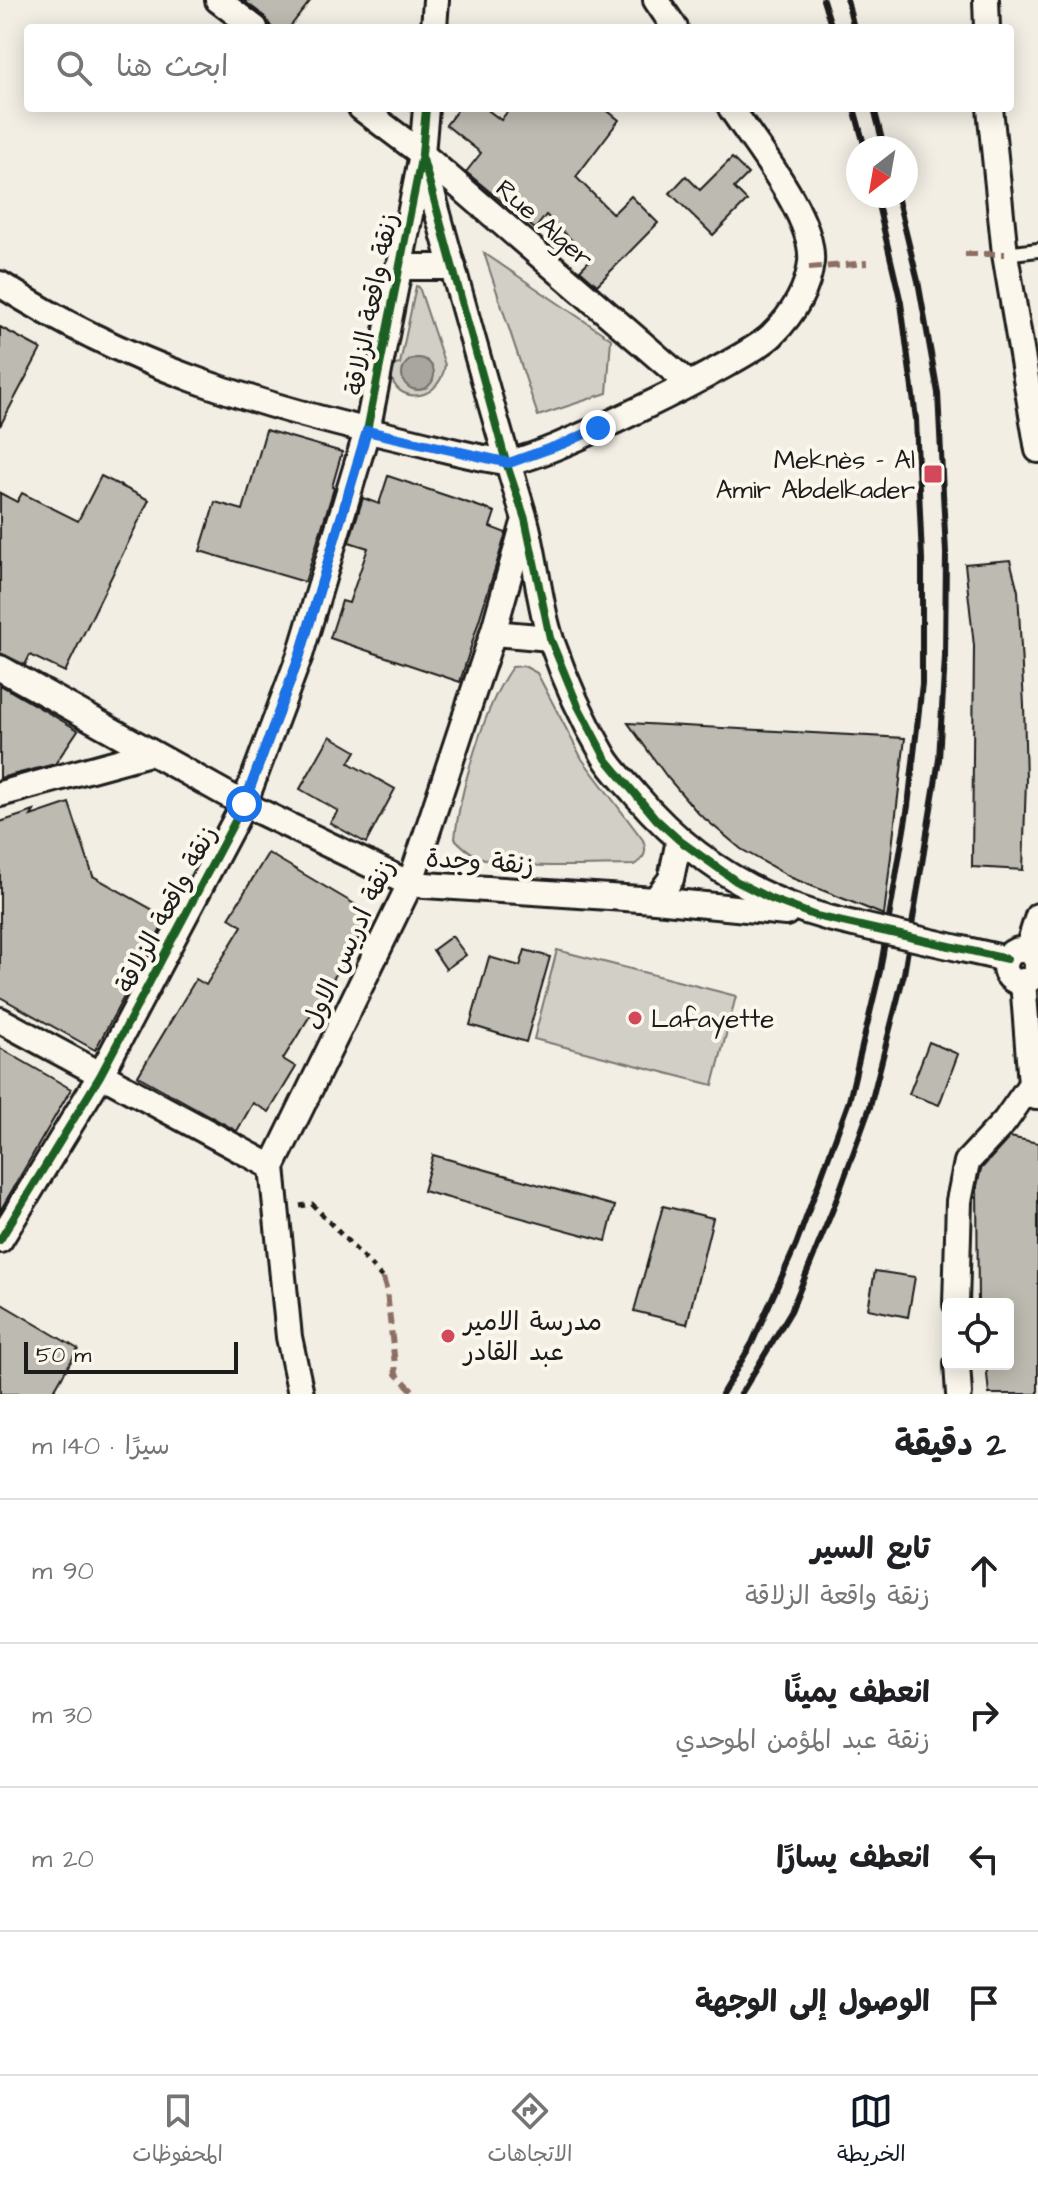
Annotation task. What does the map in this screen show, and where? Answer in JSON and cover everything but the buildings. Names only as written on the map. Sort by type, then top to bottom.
[{"type":"street","points":[[218,0],[250,24]]},
{"type":"street","points":[[434,24],[436,0]]},
{"type":"street","points":[[656,0],[672,24]]},
{"type":"street","points":[[986,0],[987,24]]},
{"type":"street","name":"Rue Alger","points":[[366,112],[422,154],[689,384]]},
{"type":"street","name":"زنقة واقعة الزلاقة","points":[[0,1240],[100,1076],[244,804],[300,655],[367,431],[422,154],[426,112]]},
{"type":"street","points":[[0,284],[101,343],[230,393],[367,431],[509,463],[565,443],[754,350],[789,316],[805,290],[811,261],[809,239],[793,201],[734,112]]},
{"type":"street","points":[[990,112],[1005,254],[1038,450]]},
{"type":"street","points":[[422,154],[506,462],[525,519],[550,638],[578,706],[606,759],[656,819],[679,840],[736,881],[771,899],[816,916],[1026,965]]},
{"type":"street","points":[[398,267],[453,267]]},
{"type":"street","name":"زنقة ادريس الاول","points":[[272,1167],[410,884],[493,633],[525,519]]},
{"type":"street","points":[[493,633],[550,638]]},
{"type":"street","name":"زنقة وجدة","points":[[0,668],[244,804],[410,884],[655,900],[816,916]]},
{"type":"street","points":[[0,794],[150,753]]},
{"type":"street","points":[[655,900],[671,879],[679,840]]},
{"type":"street","points":[[956,1298],[959,1201],[967,1162],[1034,1093],[1026,965],[1038,916]]},
{"type":"street","points":[[0,1020],[272,1167],[289,1337],[301,1394]]},
{"type":"street","points":[[957,1370],[959,1394]]},
{"type":"lane","points":[[1005,254],[1038,250]]},
{"type":"path","points":[[278,1210],[312,1204],[383,1278]]},
{"type":"shaded area","points":[[484,253],[611,339],[607,393],[538,416]]},
{"type":"shaded area","points":[[416,286],[419,287],[445,365],[441,379],[433,388],[414,396],[397,388],[392,379],[391,366],[400,364]]},
{"type":"shaded area","points":[[418,358],[429,363],[434,374],[429,385],[418,390],[407,385],[402,374],[407,363]]},
{"type":"shaded area","points":[[524,666],[537,673],[582,759],[643,840],[644,855],[634,865],[520,865],[477,856],[455,839],[468,775],[492,703],[512,667]]},
{"type":"shaded area","name":"Lafayette","points":[[557,950],[736,996],[713,1085],[534,1039]]},
{"type":"railway","points":[[823,0],[831,24]]},
{"type":"railway","points":[[847,0],[853,24]]},
{"type":"railway","points":[[855,112],[862,136]]},
{"type":"railway","points":[[875,112],[881,136]]},
{"type":"railway","points":[[722,1394],[752,1343],[796,1245],[849,1101],[880,971],[908,806],[922,684],[922,559],[916,419],[901,303],[879,208]]},
{"type":"railway","points":[[741,1394],[791,1311],[870,1107],[904,974],[939,759],[945,657],[946,553],[938,393],[918,281],[900,208]]},
{"type":"marked path","points":[[965,254],[1005,254]]},
{"type":"marked path","points":[[809,268],[867,263]]},
{"type":"marked path","points":[[383,1278],[396,1374],[416,1394]]},
{"type":"cycle path","points":[[0,1240],[100,1076],[244,804],[300,655],[367,431],[422,154],[426,112]]},
{"type":"cycle path","points":[[423,159],[506,462],[525,519],[550,638],[578,706],[606,759],[656,819],[679,840],[736,881],[771,899],[816,916],[1007,959]]},
{"type":"place","name":"Meknès - Al Amir Abdelkader","points":[[933,474]]},
{"type":"place","name":"Lafayette","points":[[635,1018]]},
{"type":"place","name":"مدرسة الامير عبد القادر","points":[[448,1336]]},
{"type":"route","points":[[244,804],[300,655],[367,431],[509,463],[598,428]]}]
